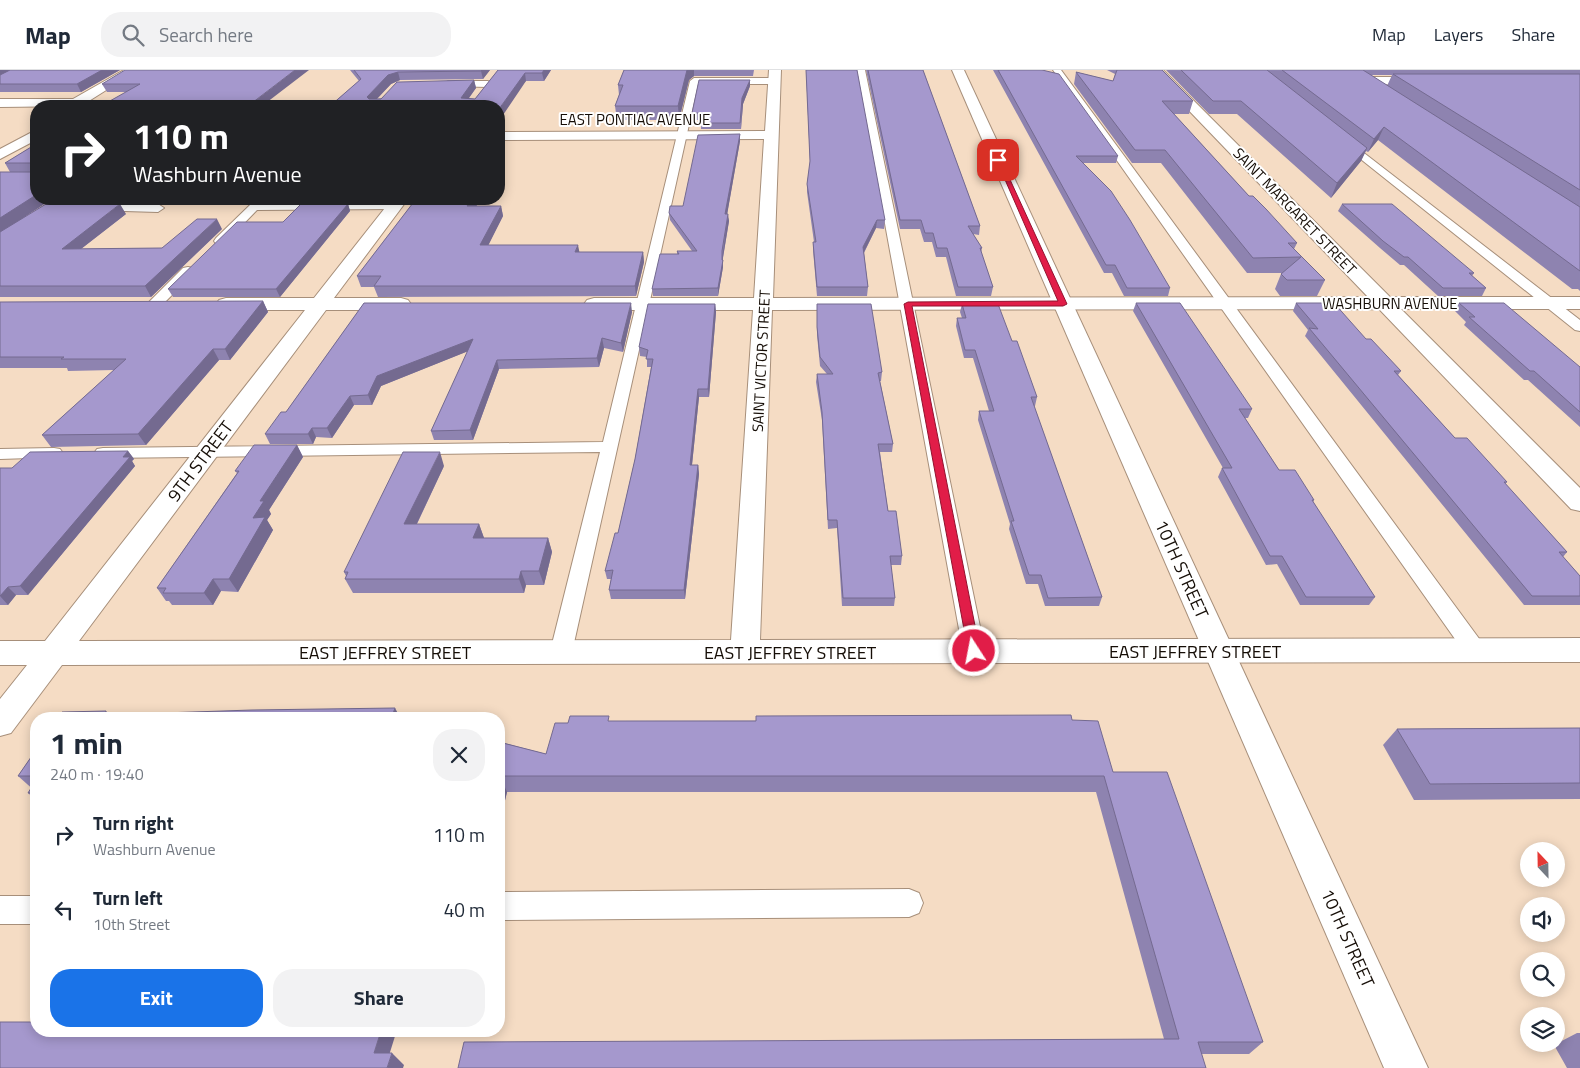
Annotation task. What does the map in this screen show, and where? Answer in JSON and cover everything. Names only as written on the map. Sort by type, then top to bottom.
[{"type":"street","points":[[82,100],[132,70]]},
{"type":"street","name":"10TH STREET","points":[[958,70],[1406,1068]]},
{"type":"street","name":"SAINT MARGARET STREET","points":[[1156,70],[1580,503]]},
{"type":"street","name":"SAINT VICTOR STREET","points":[[745,652],[775,75]]},
{"type":"street","points":[[1392,97],[1362,77],[1436,81]]},
{"type":"street","points":[[476,99],[490,80]]},
{"type":"street","points":[[0,103],[30,103]]},
{"type":"street","points":[[18,116],[30,113]]},
{"type":"street","name":"EAST PONTIAC AVENUE","points":[[505,136],[771,135]]},
{"type":"street","points":[[0,155],[30,139]]},
{"type":"street","name":"9TH STREET","points":[[0,723],[395,205]]},
{"type":"street","name":"WASHBURN AVENUE","points":[[574,304],[1580,303]]},
{"type":"street","points":[[212,304],[417,304]]},
{"type":"street","points":[[135,305],[183,305]]},
{"type":"street","name":"EAST JEFFREY STREET","points":[[0,653],[1580,650]]},
{"type":"lane","points":[[861,70],[974,651]]},
{"type":"lane","points":[[1057,70],[1475,650]]},
{"type":"lane","points":[[561,652],[694,81],[775,75]]},
{"type":"lane","points":[[439,84],[490,80]]},
{"type":"lane","points":[[1332,131],[1580,327]]},
{"type":"lane","points":[[0,241],[48,208],[69,205],[158,208]]},
{"type":"lane","points":[[211,249],[254,207],[268,205]]},
{"type":"lane","points":[[154,305],[197,263]]},
{"type":"lane","points":[[88,453],[610,447]]},
{"type":"lane","points":[[0,454],[68,453]]},
{"type":"lane","points":[[505,906],[909,903]]},
{"type":"lane","points":[[0,910],[30,910]]},
{"type":"building","points":[[10,70],[102,70],[77,84],[0,84],[0,75]]},
{"type":"building","points":[[125,70],[295,70],[256,100],[112,100],[140,84],[102,84]]},
{"type":"building","points":[[354,70],[482,70],[398,72],[388,75],[367,97],[369,99],[381,99],[397,82],[474,80],[461,98],[475,99],[498,70],[544,70],[542,73],[525,73],[505,101],[337,100],[361,79]]},
{"type":"building","points":[[624,70],[687,70],[678,106],[615,106],[623,85],[618,85]]},
{"type":"building","points":[[806,70],[857,70],[885,220],[877,220],[863,247],[868,287],[817,287],[813,242],[816,242],[807,184],[810,161]]},
{"type":"building","points":[[868,70],[923,70],[980,226],[968,226],[982,248],[980,248],[993,287],[958,287],[947,248],[937,248],[933,233],[925,233],[921,220],[900,220]]},
{"type":"building","points":[[998,70],[1042,70],[1059,74],[1118,156],[1076,156],[1111,191],[1170,288],[1127,288],[1115,265],[1106,265]]},
{"type":"building","points":[[1117,70],[1162,70],[1193,101],[1162,101],[1249,196],[1253,196],[1297,243],[1288,243],[1325,280],[1287,280],[1281,274],[1301,257],[1253,258],[1165,150],[1135,150],[1076,72],[1113,81]]},
{"type":"building","points":[[1181,70],[1267,70],[1367,148],[1337,183],[1241,101],[1213,101]]},
{"type":"building","points":[[1282,70],[1363,70],[1580,207],[1580,271],[1384,127],[1374,139]]},
{"type":"building","points":[[1393,74],[1580,74],[1580,190]]},
{"type":"building","points":[[699,80],[750,80],[742,98],[740,123],[700,123],[701,118],[706,113],[692,113]]},
{"type":"building","points":[[740,134],[725,214],[728,214],[718,288],[652,289],[660,254],[679,254],[677,251],[697,251],[669,213],[670,206],[683,206],[698,135]]},
{"type":"building","points":[[30,148],[30,163],[5,163]]},
{"type":"building","points":[[0,172],[30,172],[30,199],[0,218]]},
{"type":"building","points":[[1342,204],[1392,204],[1474,273],[1469,273],[1486,288],[1443,288],[1408,257],[1404,257],[1383,241]]},
{"type":"building","points":[[44,205],[119,205],[62,249],[162,248],[197,219],[217,219],[145,286],[0,286],[0,232]]},
{"type":"building","points":[[300,205],[347,205],[276,289],[168,289],[237,222],[283,222]]},
{"type":"building","points":[[411,205],[501,206],[480,245],[578,245],[575,252],[643,252],[635,286],[374,286],[381,276],[357,276]]},
{"type":"building","points":[[263,301],[225,349],[213,349],[138,434],[42,435],[126,359],[0,357],[0,302]]},
{"type":"building","points":[[364,303],[631,303],[621,343],[602,338],[597,358],[497,360],[470,430],[431,431],[473,339],[377,376],[368,395],[350,396],[327,428],[312,428],[308,434],[265,434],[281,412],[286,412]]},
{"type":"building","points":[[1136,303],[1180,303],[1252,409],[1239,409],[1279,470],[1295,470],[1314,500],[1312,500],[1375,597],[1306,597],[1282,556],[1270,556],[1222,468],[1232,468]]},
{"type":"building","points":[[1296,303],[1334,303],[1366,339],[1371,339],[1401,371],[1394,371],[1455,438],[1467,438],[1567,552],[1559,552],[1580,576],[1580,596],[1532,596],[1309,328],[1318,329]]},
{"type":"building","points":[[1459,303],[1504,303],[1580,367],[1580,412],[1469,317],[1475,317]]},
{"type":"building","points":[[648,304],[715,304],[708,389],[698,389],[690,465],[698,465],[684,590],[609,590],[613,570],[605,571],[615,533],[618,533],[635,459],[653,359],[646,359],[648,350],[639,347]]},
{"type":"building","points":[[817,304],[871,304],[882,372],[878,373],[893,444],[878,444],[888,511],[896,511],[902,556],[890,556],[895,598],[843,598],[837,520],[828,520],[822,412],[817,374],[833,374],[820,357]]},
{"type":"building","points":[[962,304],[998,304],[1012,341],[1017,341],[1037,397],[1031,397],[1102,597],[1048,598],[1041,575],[1029,575],[979,411],[994,411],[975,350],[965,350],[957,318],[966,318]]},
{"type":"building","points":[[254,445],[297,445],[260,501],[264,501],[253,518],[265,517],[229,579],[213,579],[204,593],[163,593],[166,588],[157,588],[239,471],[235,471]]},
{"type":"building","points":[[128,451],[123,457],[130,457],[20,586],[8,587],[0,596],[0,468],[12,468],[30,452]]},
{"type":"building","points":[[403,452],[440,452],[404,524],[479,524],[473,538],[548,538],[539,571],[521,571],[519,579],[345,579],[348,572],[344,572]]},
{"type":"building","points":[[395,708],[394,712],[193,712]]},
{"type":"building","points":[[106,711],[106,712],[62,712]]},
{"type":"building","points":[[1071,715],[1072,720],[1098,721],[1113,772],[1167,772],[1263,1042],[1198,1042],[1206,1068],[458,1068],[464,1042],[1179,1039],[1104,776],[505,776],[505,744],[546,754],[555,723],[568,723],[570,716],[609,716],[608,721],[756,721],[756,716]]},
{"type":"building","points":[[1580,728],[1580,783],[1430,784],[1397,729]]},
{"type":"building","points":[[30,759],[30,776],[18,776]]},
{"type":"building","points":[[0,1022],[30,1022],[30,1037],[379,1037],[374,1053],[392,1053],[387,1068],[0,1068]]},
{"type":"route","points":[[974,651],[908,304],[1063,304],[998,160]]}]
